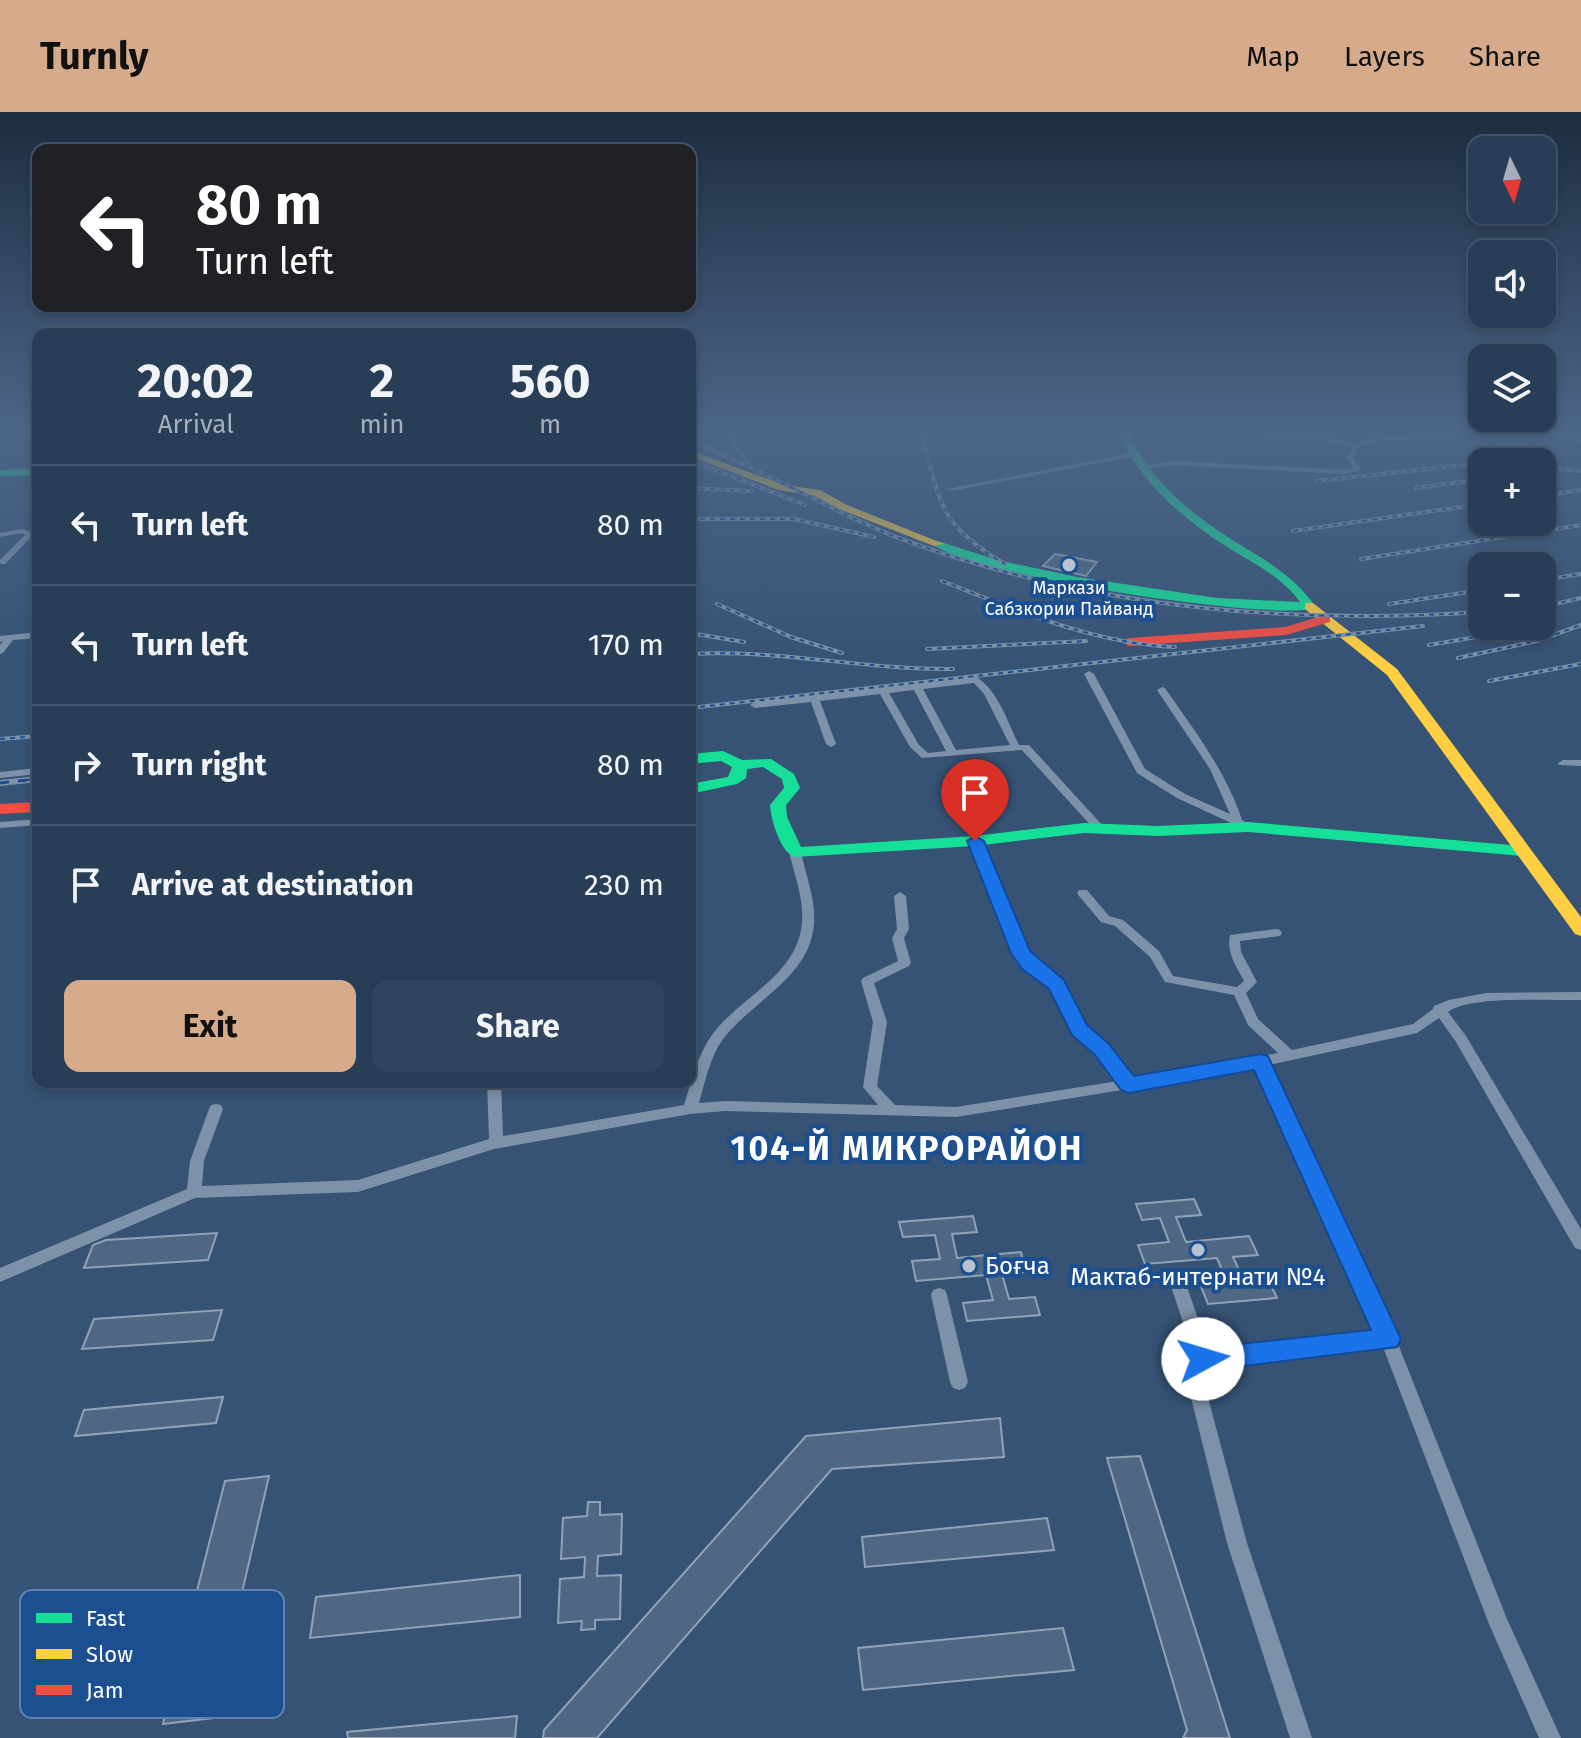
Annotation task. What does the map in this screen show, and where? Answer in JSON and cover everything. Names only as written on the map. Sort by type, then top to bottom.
[{"type":"street","points":[[845,508],[963,554],[1091,584],[1264,608],[1309,606]]},
{"type":"street","points":[[1189,508],[1217,534],[1290,581],[1304,594],[1309,606],[1392,672],[1581,930]]},
{"type":"street","points":[[0,535],[30,534],[2,562]]},
{"type":"street","points":[[1129,642],[1286,631],[1325,619]]},
{"type":"street","points":[[0,651],[5,639],[32,636]]},
{"type":"street","points":[[1089,674],[1141,771],[1181,796],[1243,824]]},
{"type":"street","points":[[755,705],[976,680],[988,693],[1016,748]]},
{"type":"street","points":[[917,687],[953,754]]},
{"type":"street","points":[[1162,690],[1211,765],[1243,824]]},
{"type":"street","points":[[883,691],[915,747],[926,756],[1025,747],[1099,828]]},
{"type":"street","points":[[814,698],[831,744]]},
{"type":"street","points":[[696,758],[719,755],[733,758],[740,765]]},
{"type":"street","points":[[690,1109],[702,1068],[717,1037],[789,969],[800,953],[807,931],[809,906],[795,852],[779,817],[778,805],[792,788],[789,777],[770,763],[750,761],[740,765]]},
{"type":"street","points":[[1563,763],[1581,763]]},
{"type":"street","points":[[696,788],[738,778],[740,765]]},
{"type":"street","points":[[0,775],[32,772]]},
{"type":"street","points":[[0,809],[32,807]]},
{"type":"street","points":[[0,825],[32,822]]},
{"type":"street","points":[[795,852],[975,841],[1099,828],[1158,831],[1243,824],[1522,851]]},
{"type":"street","points":[[975,841],[1021,953],[1029,964],[1057,985],[1079,1030],[1101,1048],[1129,1085]]},
{"type":"street","points":[[1083,893],[1105,919],[1119,923],[1155,954],[1169,979],[1239,992]]},
{"type":"street","points":[[891,1110],[870,1087],[880,1022],[867,981],[905,963],[898,938],[903,929],[900,896]]},
{"type":"street","points":[[1239,992],[1251,982],[1235,952],[1234,938],[1276,933]]},
{"type":"street","points":[[1239,992],[1253,1022],[1288,1055]]},
{"type":"street","points":[[0,1275],[194,1192],[358,1186],[496,1143],[690,1109],[725,1106],[956,1112],[1261,1062],[1417,1028],[1439,1009],[1486,997],[1581,996]]},
{"type":"street","points":[[1439,1009],[1461,1039],[1581,1243]]},
{"type":"street","points":[[1261,1062],[1388,1339],[1499,1624],[1550,1738]]},
{"type":"street","points":[[494,1088],[496,1143]]},
{"type":"street","points":[[194,1192],[197,1161],[216,1109]]},
{"type":"street","points":[[1176,1277],[1203,1359]]},
{"type":"street","points":[[939,1295],[959,1382]]},
{"type":"street","points":[[1301,1738],[1237,1543],[1190,1361],[1388,1339]]},
{"type":"building","name":"Маркази Сабзкории Пайванд","points":[[1055,554],[1097,562],[1086,576],[1043,566]]},
{"type":"building","name":"Мактаб-интернати №4","points":[[1194,1199],[1201,1215],[1176,1217],[1186,1242],[1249,1236],[1258,1255],[1233,1257],[1244,1281],[1268,1279],[1277,1298],[1208,1304],[1200,1284],[1227,1282],[1217,1258],[1145,1264],[1138,1245],[1169,1242],[1160,1218],[1142,1220],[1136,1204]]},
{"type":"building","name":"Боғча","points":[[973,1216],[977,1232],[952,1234],[957,1258],[1021,1252],[1026,1272],[1002,1274],[1009,1299],[1035,1297],[1040,1315],[967,1321],[963,1303],[993,1300],[986,1275],[916,1281],[912,1261],[940,1259],[935,1235],[903,1237],[899,1222]]},
{"type":"building","points":[[217,1233],[208,1260],[84,1268],[93,1245],[106,1240]]},
{"type":"building","points":[[222,1310],[213,1340],[82,1349],[94,1319]]},
{"type":"building","points":[[223,1397],[216,1423],[75,1436],[84,1410]]},
{"type":"building","points":[[1000,1418],[1004,1457],[832,1469],[597,1738],[543,1738],[544,1730],[806,1436]]},
{"type":"building","points":[[1140,1456],[1230,1738],[1183,1738],[1187,1730],[1107,1458]]},
{"type":"building","points":[[269,1476],[243,1590],[197,1590],[225,1481]]},
{"type":"building","points":[[588,1502],[600,1502],[600,1515],[622,1514],[621,1554],[598,1556],[597,1576],[621,1575],[620,1619],[595,1620],[595,1629],[581,1630],[582,1621],[558,1623],[560,1579],[584,1577],[585,1557],[561,1559],[563,1518],[587,1516]]},
{"type":"building","points":[[1047,1518],[1054,1550],[865,1567],[862,1537]]},
{"type":"building","points":[[520,1575],[520,1617],[310,1638],[316,1597]]},
{"type":"building","points":[[1063,1628],[1074,1670],[863,1690],[858,1648]]},
{"type":"building","points":[[517,1716],[515,1738],[348,1738],[347,1732]]},
{"type":"building","points":[[165,1718],[213,1718],[163,1724]]},
{"type":"railway","points":[[832,508],[888,534],[974,563],[1045,582],[1117,596],[1262,613],[1335,616],[1468,613]]},
{"type":"railway","points":[[944,508],[966,536],[1005,564]]},
{"type":"railway","points":[[1293,531],[1455,508]]},
{"type":"railway","points":[[696,519],[794,519],[874,537]]},
{"type":"railway","points":[[1361,559],[1581,525]]},
{"type":"railway","points":[[1556,578],[1581,574]]},
{"type":"railway","points":[[942,581],[1056,624],[1114,639],[1175,647]]},
{"type":"railway","points":[[1389,604],[1468,592]]},
{"type":"railway","points":[[1556,604],[1581,598]]},
{"type":"railway","points":[[717,604],[791,637],[842,653]]},
{"type":"railway","points":[[1458,658],[1537,641],[1581,625]]},
{"type":"railway","points":[[696,707],[1423,626]]},
{"type":"railway","points":[[696,634],[744,642]]},
{"type":"railway","points":[[1429,645],[1468,638]]},
{"type":"railway","points":[[927,649],[1086,641]]},
{"type":"railway","points":[[696,654],[756,654],[953,669]]},
{"type":"railway","points":[[1489,681],[1581,664]]},
{"type":"railway","points":[[0,739],[32,736]]},
{"type":"railway","points":[[26,780],[32,780]]},
{"type":"railway","points":[[0,783],[32,780]]},
{"type":"traffic: fast","points":[[938,544],[1020,569],[1105,585],[1235,603],[1309,606],[1282,577],[1182,508]]},
{"type":"traffic: fast","points":[[696,758],[723,756],[740,765],[738,778],[696,788]]},
{"type":"traffic: fast","points":[[740,765],[766,762],[789,777],[792,788],[778,805],[779,817],[795,852],[975,841],[1084,828],[1158,831],[1248,827],[1522,851]]},
{"type":"traffic: slow","points":[[845,508],[938,544]]},
{"type":"traffic: slow","points":[[1309,606],[1392,672],[1581,930]]},
{"type":"traffic: jam","points":[[1129,642],[1286,631],[1325,619]]},
{"type":"traffic: jam","points":[[0,809],[32,807]]},
{"type":"place","name":"Маркази Сабзкории Пайванд","points":[[1069,565]]},
{"type":"place","name":"Мактаб-интернати №4","points":[[1198,1250]]},
{"type":"place","name":"Боғча","points":[[969,1266]]},
{"type":"district","name":"104-Й МИКРОРАЙОН","points":[[907,1148]]},
{"type":"route","points":[[975,841],[989,867],[1021,953],[1029,964],[1063,992],[1079,1030],[1101,1048],[1129,1085],[1261,1062],[1388,1339],[1203,1359]]}]
